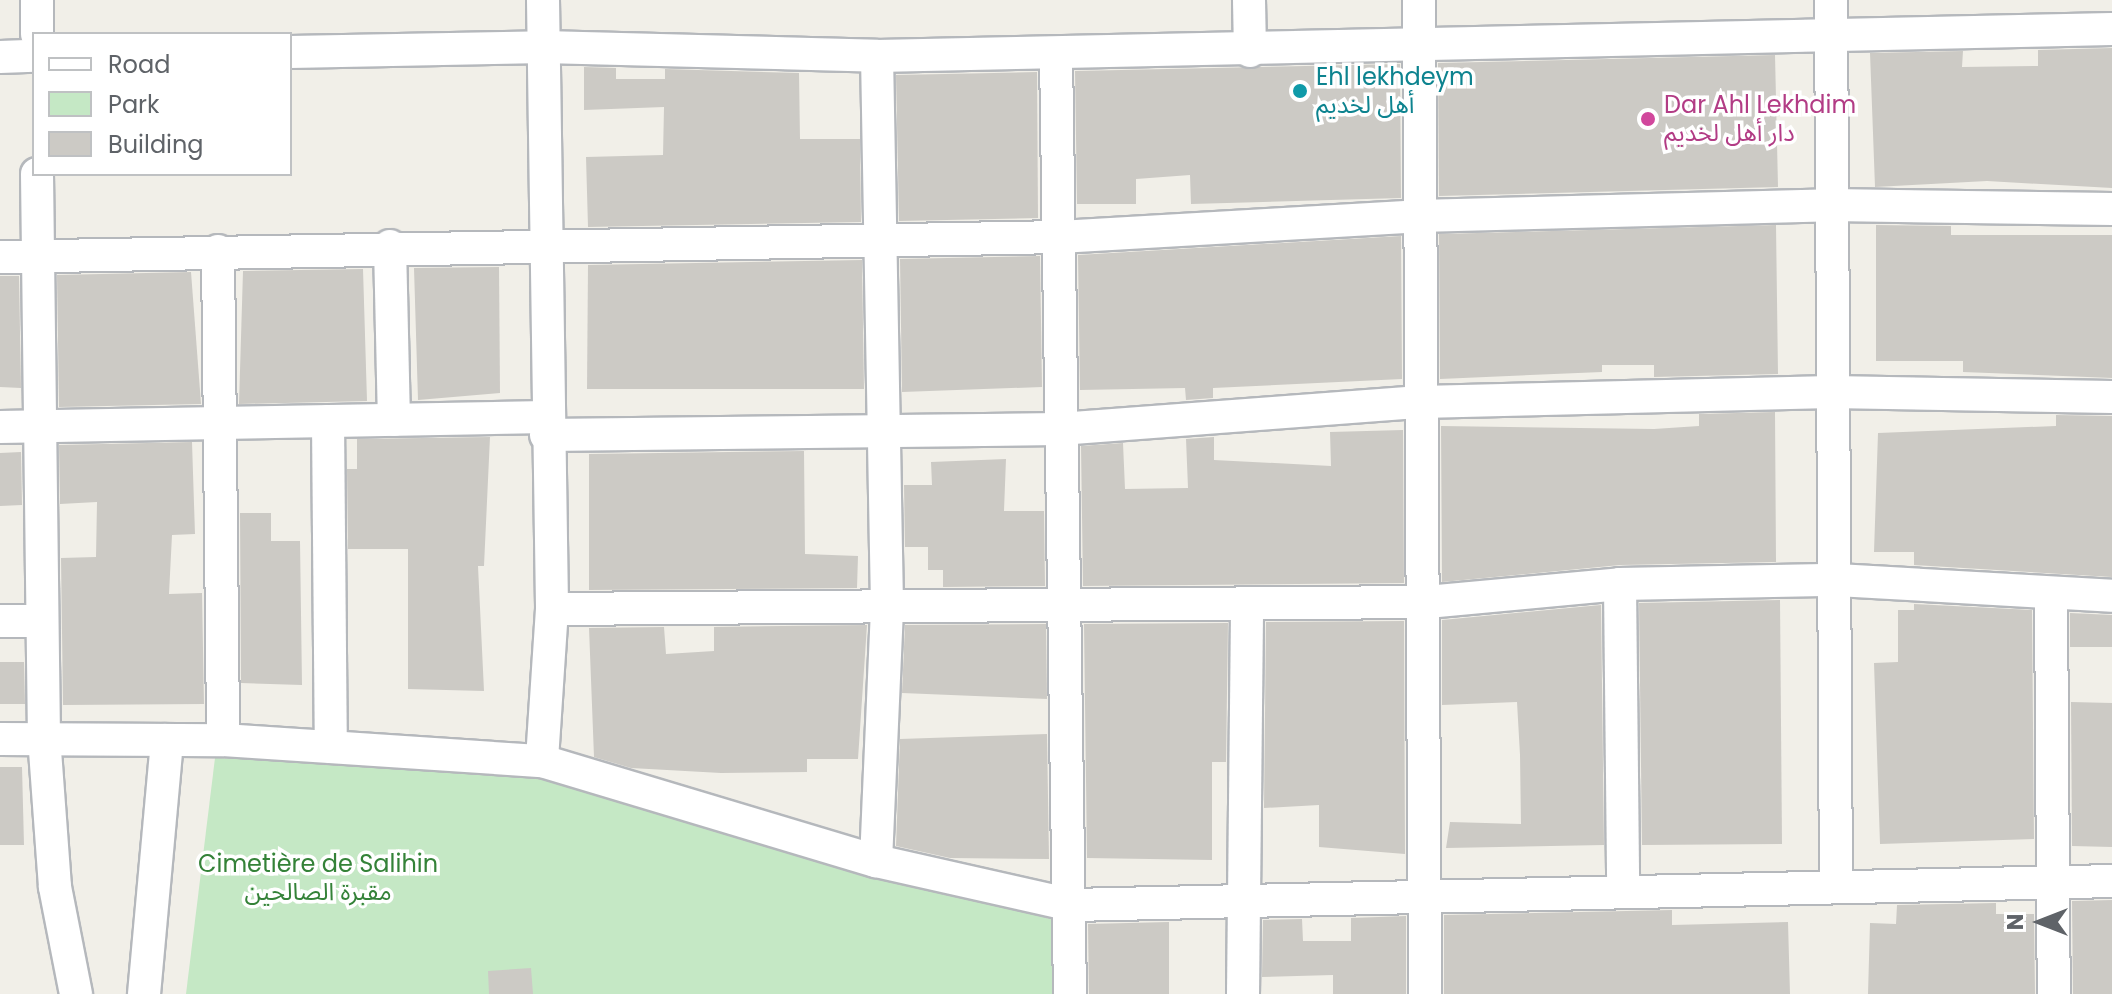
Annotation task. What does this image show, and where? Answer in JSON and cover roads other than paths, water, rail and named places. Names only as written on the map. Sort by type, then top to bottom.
[{"type":"street","points":[[37,0],[37,32]]},
{"type":"street","points":[[542,761],[552,609],[546,426],[543,0]]},
{"type":"street","points":[[1249,0],[1250,51]]},
{"type":"street","points":[[1419,0],[1421,402],[1427,602],[1425,994]]},
{"type":"street","points":[[1831,0],[1831,392],[1837,580],[1836,887]]},
{"type":"street","points":[[292,52],[544,47],[877,56],[1419,49],[1832,32],[2112,29]]},
{"type":"street","points":[[1056,53],[1059,429],[1072,905],[1070,994]]},
{"type":"street","points":[[0,57],[32,56]]},
{"type":"street","points":[[876,861],[887,606],[881,431],[877,56]]},
{"type":"street","points":[[37,176],[39,620],[44,737],[55,887],[76,994]]},
{"type":"street","points":[[0,257],[545,242],[1058,237],[1419,216],[1831,205],[2112,209]]},
{"type":"street","points":[[390,246],[394,420]]},
{"type":"street","points":[[218,251],[216,423],[223,740]]},
{"type":"street","points":[[0,427],[394,420],[546,426],[881,431],[1059,429],[1421,402],[1831,392],[2112,397]]},
{"type":"street","points":[[328,421],[331,747]]},
{"type":"street","points":[[552,609],[1427,602],[1620,584],[1837,580],[2051,597],[2112,596]]},
{"type":"street","points":[[1620,584],[1623,890]]},
{"type":"street","points":[[2051,597],[2054,994]]},
{"type":"street","points":[[1243,994],[1247,604]]},
{"type":"street","points":[[0,621],[39,620]]},
{"type":"street","points":[[0,739],[223,740],[542,761],[876,861],[1072,905],[1242,896],[2112,881]]},
{"type":"street","points":[[144,994],[167,740]]},
{"type":"place","name":"Ehl lekhdeym أهل لخديم","points":[[1300,91]]},
{"type":"place","name":"Dar Ahl Lekhdim دار أهل لخديم","points":[[1648,119]]},
{"type":"park label","name":"Cimetière de Salihin مقبرة الصالحين","points":[[318,878]]}]
